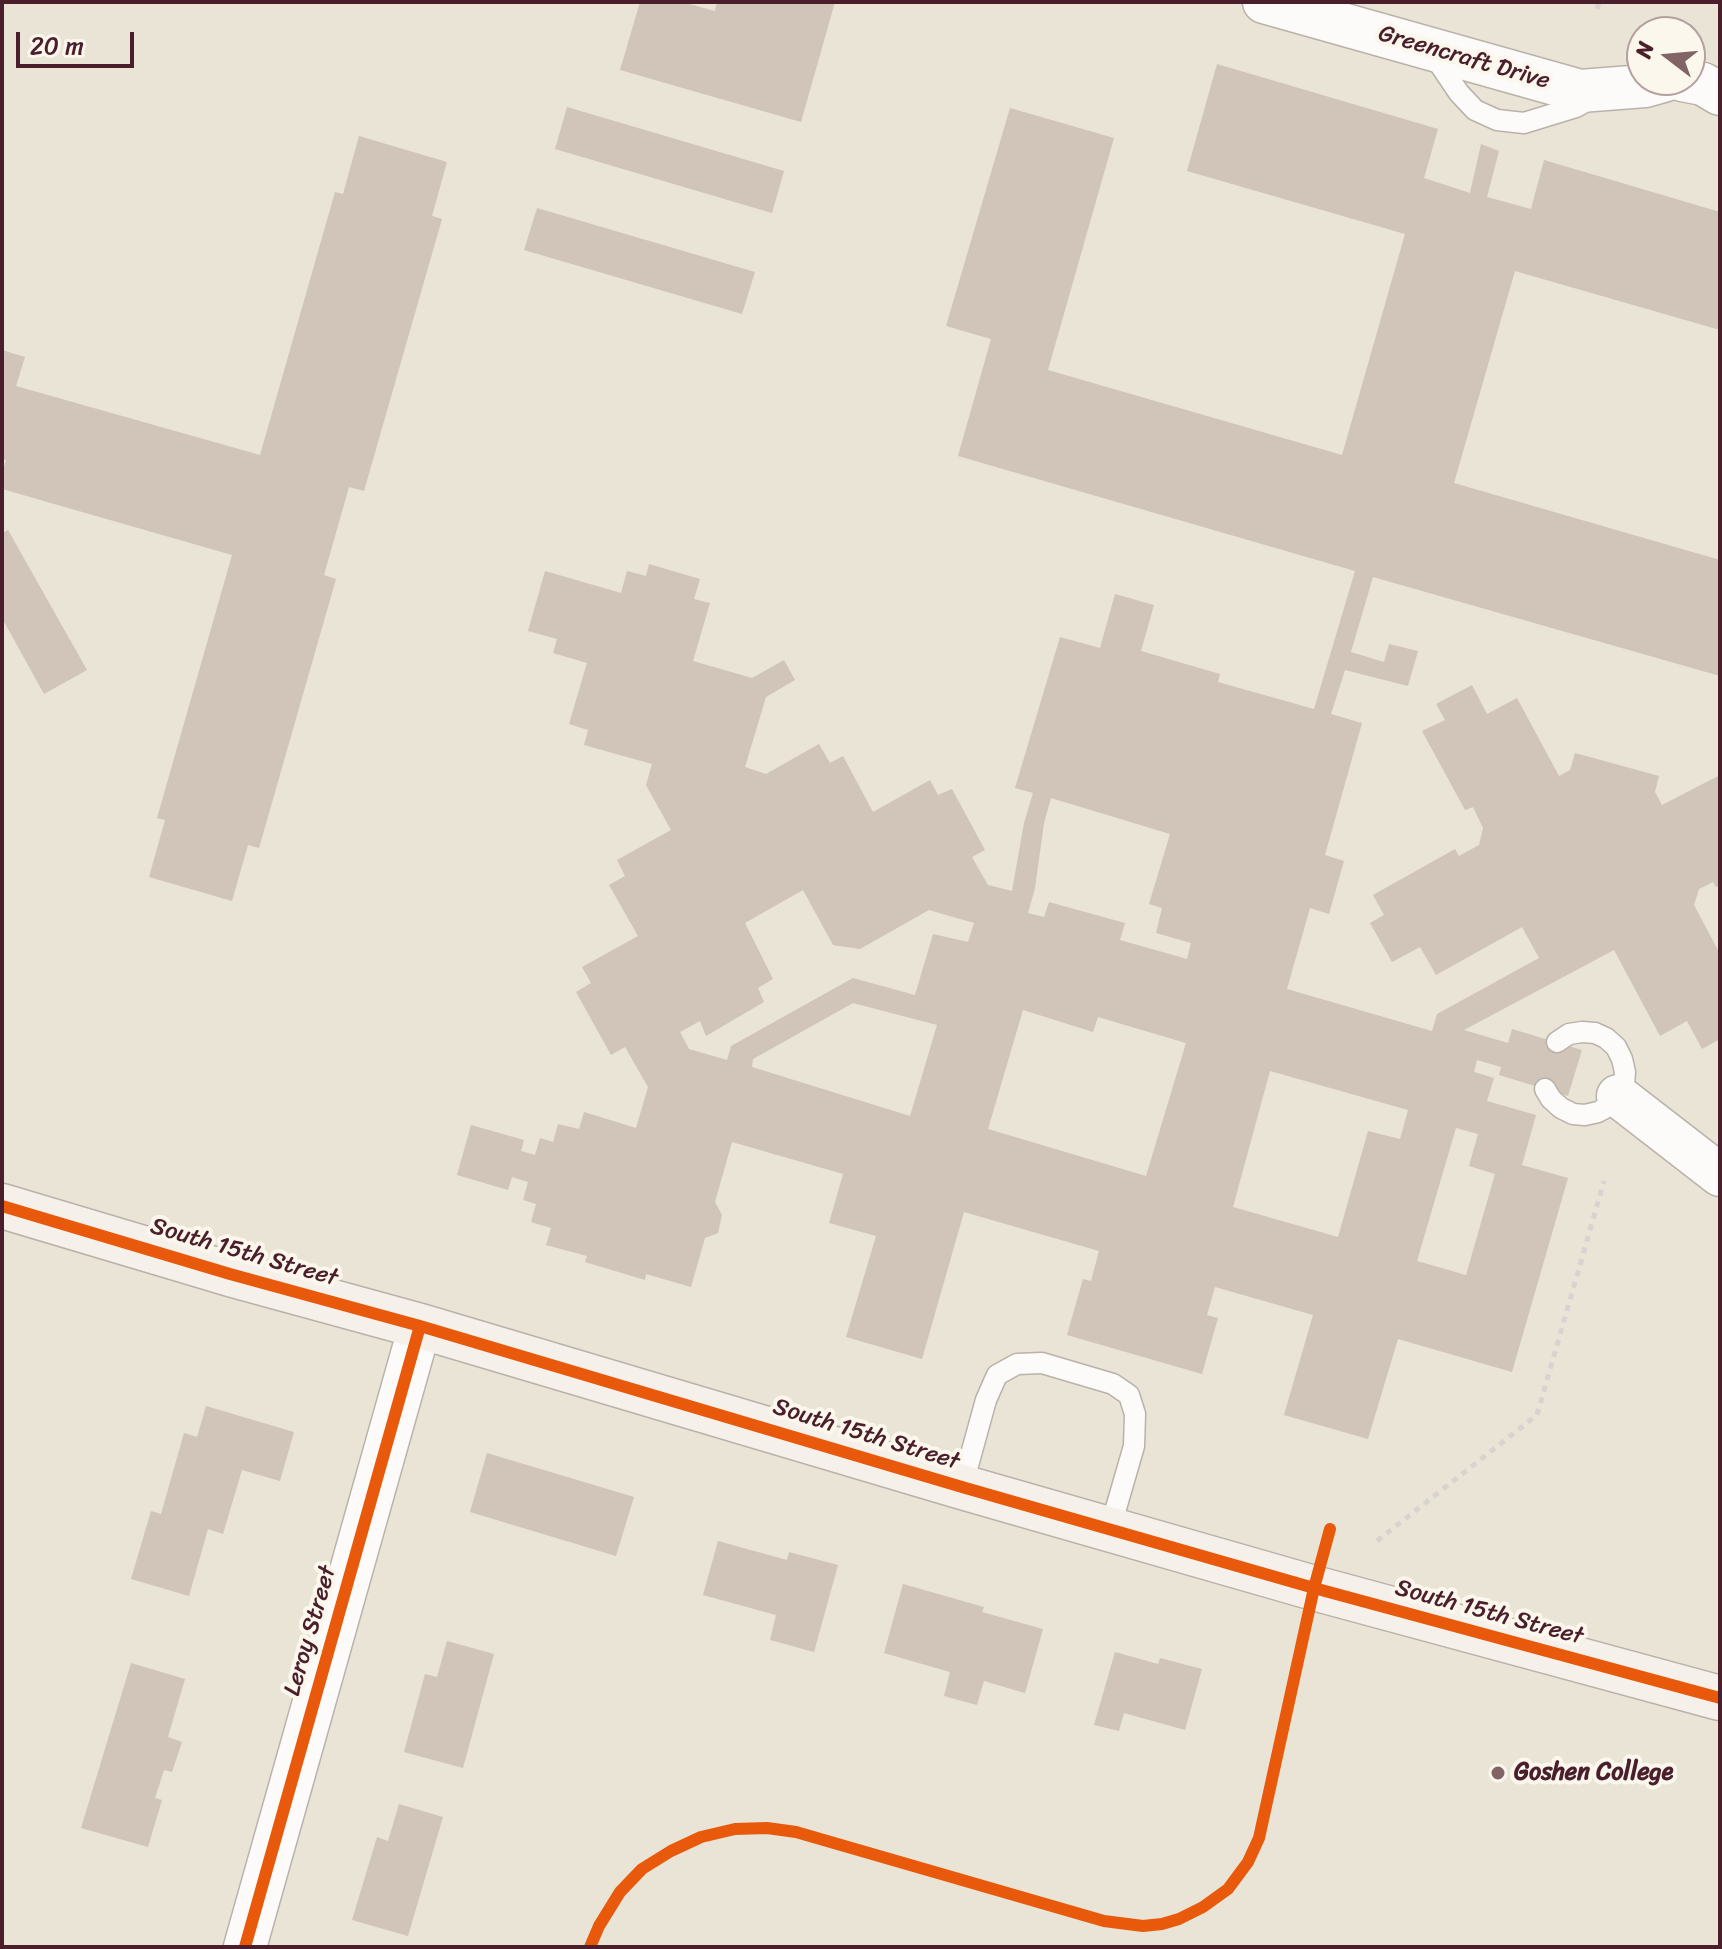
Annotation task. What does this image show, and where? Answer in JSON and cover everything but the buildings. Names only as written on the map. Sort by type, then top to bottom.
[{"type":"street","name":"Greencraft Drive","points":[[1264,2],[1580,91],[1626,88]]},
{"type":"street","points":[[1618,1096],[1720,1175]]},
{"type":"street","name":"South 15th Street","points":[[2,1206],[1314,1588],[1720,1698]]},
{"type":"street","name":"Leroy Street","points":[[245,1947],[420,1326]]},
{"type":"lane","points":[[1545,1089],[1561,1108],[1585,1115],[1609,1106],[1624,1085],[1622,1059],[1616,1047],[1606,1038],[1582,1032],[1569,1034],[1557,1042]]},
{"type":"lane","points":[[962,1487],[986,1400],[997,1375],[1017,1364],[1042,1363],[1113,1384],[1129,1395],[1135,1414],[1134,1446],[1110,1529]]},
{"type":"path","points":[[1377,1541],[1537,1415],[1604,1181]]},
{"type":"cycle path","points":[[2,1206],[1314,1588],[1720,1698]]},
{"type":"cycle path","points":[[245,1947],[420,1326]]},
{"type":"cycle path","points":[[590,1947],[620,1892],[642,1869],[701,1837],[735,1829],[767,1828],[796,1832],[1104,1921],[1143,1926],[1162,1924],[1203,1907],[1228,1889],[1248,1862],[1259,1838],[1330,1529]]},
{"type":"place","name":"Goshen College","points":[[1498,1773]]}]
